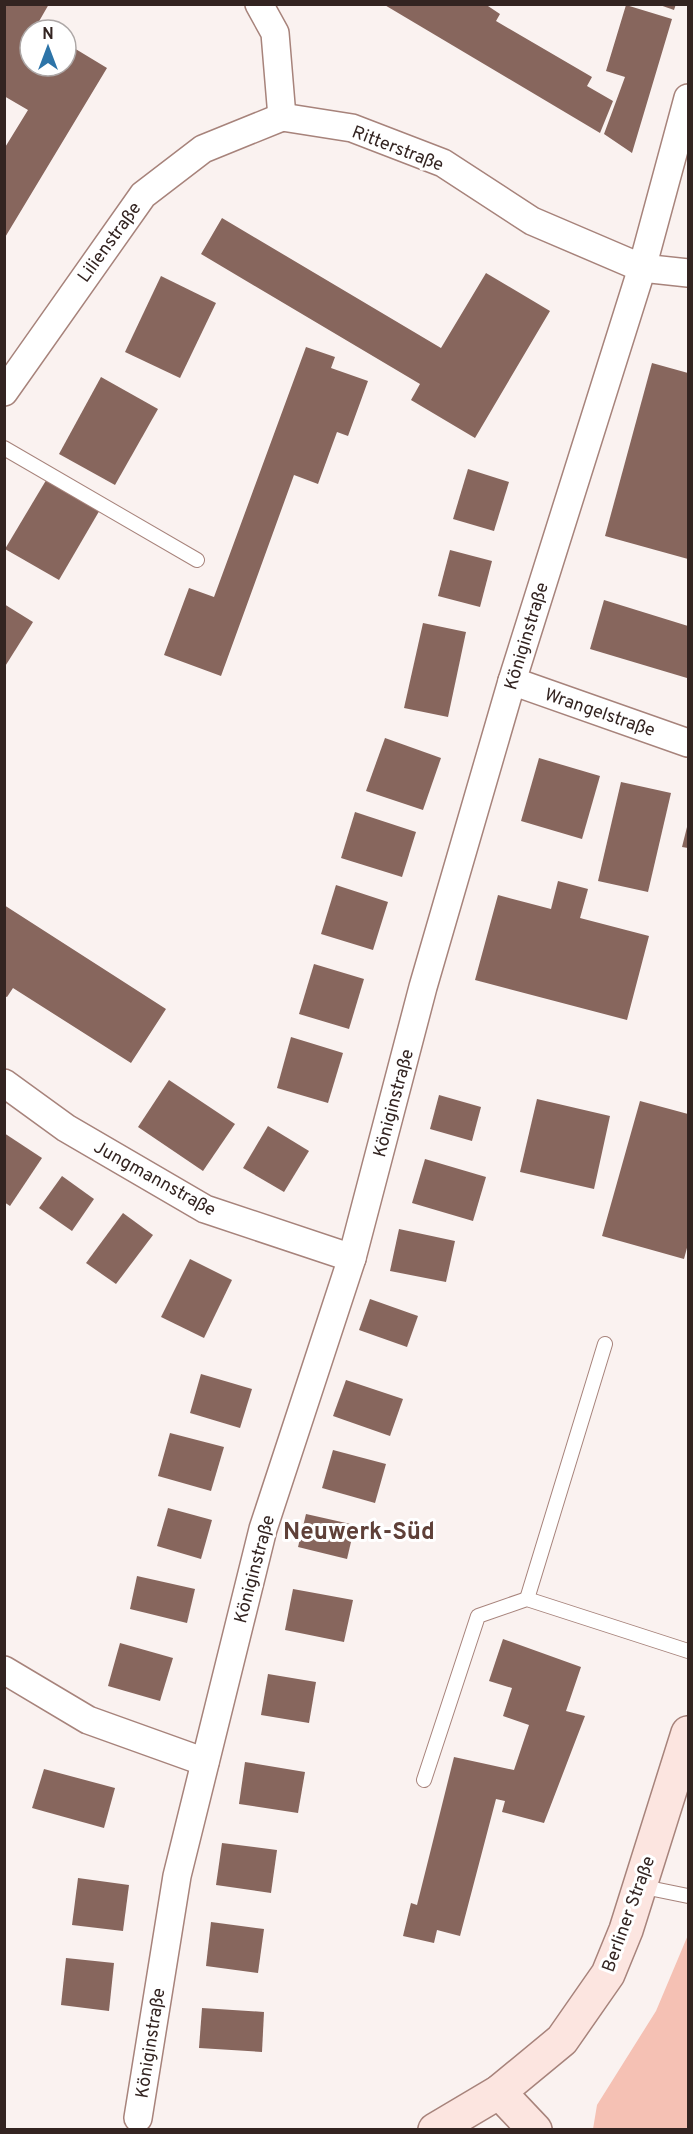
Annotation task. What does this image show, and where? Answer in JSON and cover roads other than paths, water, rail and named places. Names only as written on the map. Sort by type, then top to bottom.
[{"type":"main road","name":"Berliner Straße","points":[[435,2130],[500,2092],[562,2040],[608,1974],[688,1733]]},
{"type":"main road","points":[[500,2092],[535,2130]]},
{"type":"street","points":[[259,4],[275,33],[282,117]]},
{"type":"street","name":"Königinstraße","points":[[138,2118],[177,1876],[263,1529],[352,1258],[423,987],[512,681],[642,268],[688,98]]},
{"type":"street","name":"Ritterstraße","points":[[282,117],[352,128],[443,163],[532,220],[642,268],[688,273]]},
{"type":"street","name":"Lilienstraße","points":[[4,392],[143,195],[203,149],[282,117]]},
{"type":"street","name":"Wrangelstraße","points":[[512,681],[688,743]]},
{"type":"street","name":"Jungmannstraße","points":[[4,1083],[66,1128],[205,1209],[352,1258]]},
{"type":"street","points":[[4,1670],[88,1720],[205,1762]]},
{"type":"lane","points":[[4,448],[198,560]]},
{"type":"lane","points":[[528,1599],[605,1344]]},
{"type":"lane","points":[[424,1780],[478,1616],[528,1599],[688,1651]]},
{"type":"lane","points":[[639,1886],[688,1896]]},
{"type":"district","name":"Neuwerk-Süd","points":[[359,1531]]}]
